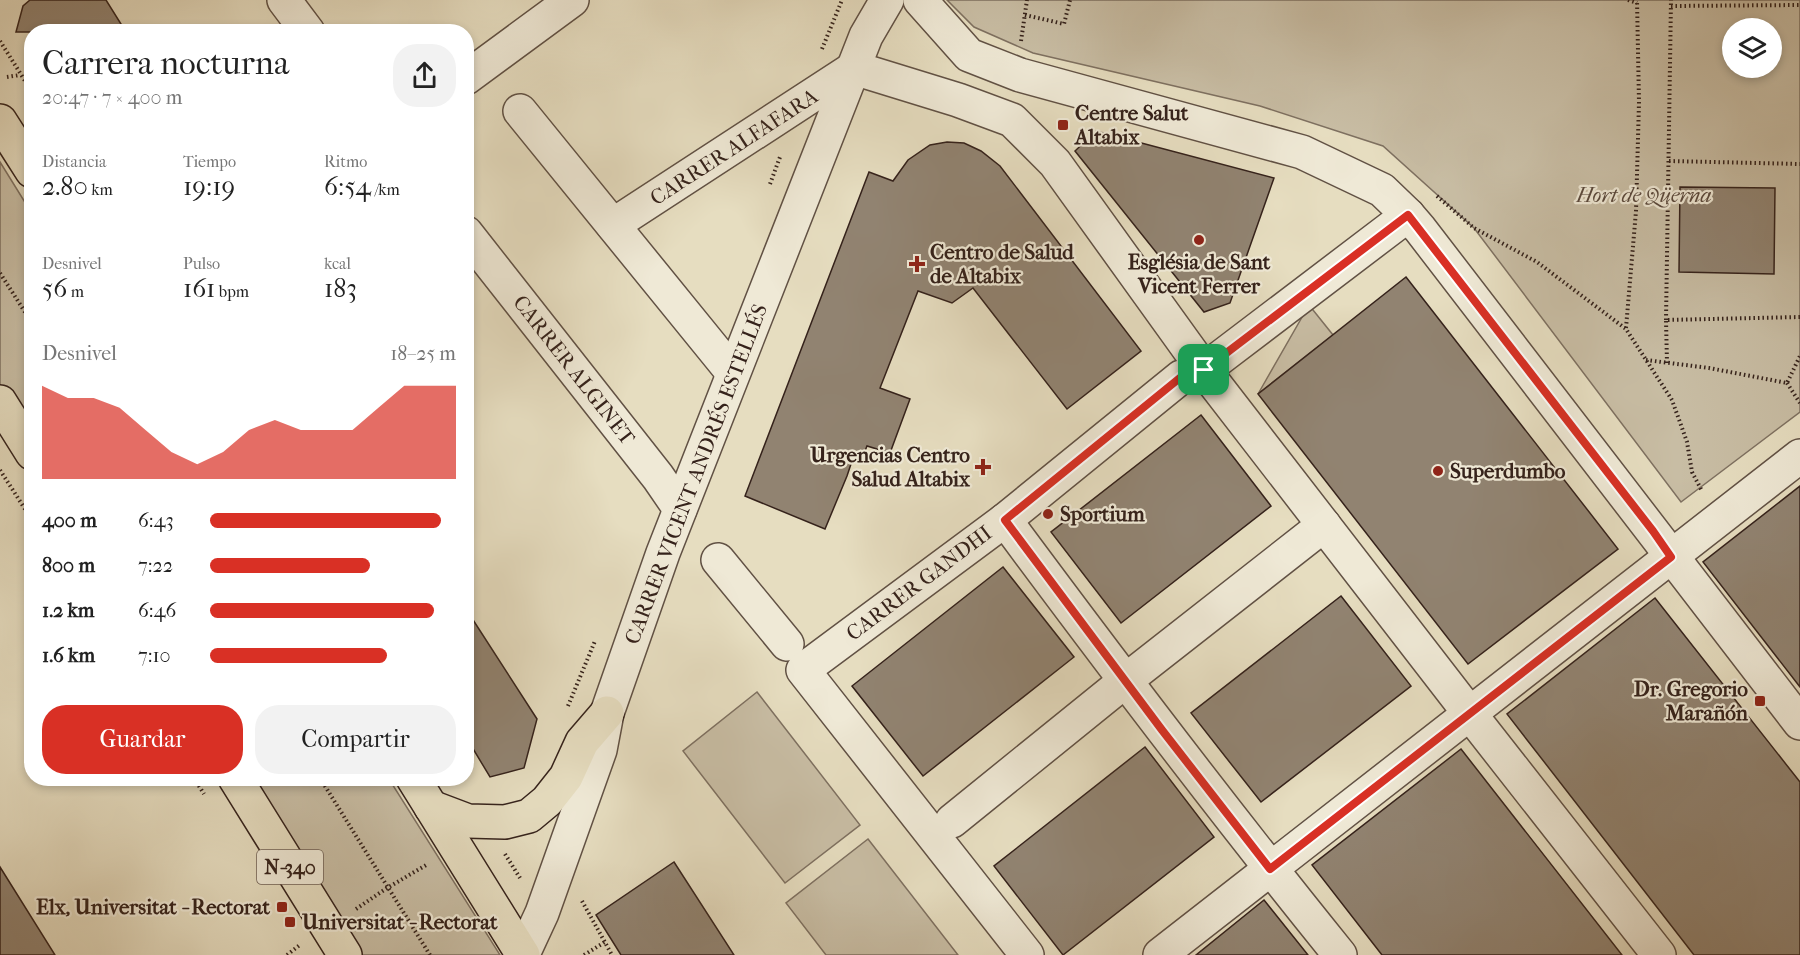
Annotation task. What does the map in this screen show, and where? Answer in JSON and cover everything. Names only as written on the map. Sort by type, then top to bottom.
[{"type":"highway","points":[[0,121],[24,158]]},
{"type":"highway","points":[[0,402],[24,440]]},
{"type":"highway","points":[[430,807],[468,821],[504,822],[529,816],[547,801],[566,777],[582,742],[607,713]]},
{"type":"highway","name":"N-340","points":[[240,786],[345,955]]},
{"type":"highway","points":[[417,786],[523,955]]},
{"type":"street","points":[[284,0],[302,24]]},
{"type":"street","points":[[474,72],[572,0]]},
{"type":"street","name":"CARRER VICENT ANDRÉS ESTELLÉS","points":[[523,955],[542,913],[600,750],[607,713],[680,509],[866,36],[887,0]]},
{"type":"street","points":[[920,0],[969,55],[1020,75],[1302,153],[1382,190],[1408,215],[1800,723]]},
{"type":"street","points":[[854,68],[958,100],[1012,120],[1055,163],[1204,370],[1659,955]]},
{"type":"street","name":"CARRER ALFAFARA","points":[[613,225],[854,68]]},
{"type":"street","points":[[520,111],[734,373]]},
{"type":"street","name":"CARRER GANDHI","points":[[795,657],[1005,520],[1181,377],[1204,370],[1408,215]]},
{"type":"street","name":"CARRER ALGINET","points":[[474,243],[658,477],[680,509]]},
{"type":"street","points":[[1160,955],[1800,456]]},
{"type":"street","points":[[1005,520],[1125,681],[1270,869],[1340,955]]},
{"type":"street","points":[[952,821],[1125,681],[1324,525]]},
{"type":"street","points":[[718,560],[1027,955]]},
{"type":"path","points":[[1020,43],[1027,0]]},
{"type":"path","points":[[1025,15],[1064,24],[1070,0]]},
{"type":"path","points":[[1626,329],[1636,211],[1639,102],[1637,2],[1628,0]]},
{"type":"path","points":[[1667,363],[1671,0]]},
{"type":"path","points":[[1671,6],[1800,5]]},
{"type":"path","points":[[0,41],[24,81]]},
{"type":"path","points":[[7,77],[20,75]]},
{"type":"path","points":[[1669,161],[1800,164]]},
{"type":"path","points":[[0,273],[24,310]]},
{"type":"path","points":[[1666,320],[1800,317]]},
{"type":"path","points":[[1787,383],[1800,356]]},
{"type":"path","points":[[1645,360],[1709,368],[1787,383],[1800,403]]},
{"type":"path","points":[[0,470],[24,508]]},
{"type":"path","points":[[567,707],[598,632]]},
{"type":"path","points":[[325,786],[430,955]]},
{"type":"path","points":[[503,850],[521,879]]},
{"type":"path","points":[[352,912],[387,888],[438,859]]},
{"type":"path","points":[[577,892],[612,955]]},
{"type":"path","points":[[584,955],[605,942]]},
{"type":"green space","name":"Hort de Qüerna","points":[[947,0],[1800,0],[1800,412],[1681,502],[1474,228],[1383,146],[1260,106],[1033,53],[974,27]]},
{"type":"green space","points":[[0,162],[24,201],[24,437],[0,399]]},
{"type":"green space","points":[[1309,305],[1333,335],[1258,394]]},
{"type":"green space","points":[[757,692],[860,825],[785,883],[683,751]]},
{"type":"green space","points":[[245,786],[393,786],[500,955],[353,955]]},
{"type":"green space","points":[[868,839],[958,955],[826,955],[786,903]]},
{"type":"building","points":[[30,0],[106,0],[121,24],[24,24],[24,32],[16,32],[23,6]]},
{"type":"building","name":"Església de Sant Vicent Ferrer","points":[[1096,131],[1274,178],[1230,303],[1204,312],[1075,151]]},
{"type":"building","points":[[947,142],[964,143],[981,151],[1000,166],[1141,351],[1067,409],[973,288],[952,303],[918,291],[880,388],[910,399],[890,453],[867,446],[863,456],[855,452],[825,529],[745,496],[869,172],[893,181],[908,160],[930,145]]},
{"type":"building","points":[[1680,187],[1775,188],[1774,274],[1679,272]]},
{"type":"building","name":"Superdumbo","points":[[1406,277],[1618,549],[1468,664],[1258,394]]},
{"type":"building","points":[[1201,415],[1271,506],[1121,623],[1051,532]]},
{"type":"building","points":[[1800,486],[1800,687],[1703,562]]},
{"type":"building","points":[[1003,567],[1074,657],[923,776],[852,686]]},
{"type":"building","points":[[1341,596],[1411,686],[1261,802],[1191,713]]},
{"type":"building","points":[[1655,598],[1800,782],[1800,955],[1694,955],[1507,714]]},
{"type":"building","points":[[474,621],[537,719],[524,768],[490,777],[474,750]]},
{"type":"building","points":[[1145,747],[1214,837],[1063,955],[994,866]]},
{"type":"building","points":[[1461,749],[1622,955],[1382,955],[1312,865]]},
{"type":"building","points":[[674,862],[734,955],[621,955],[596,915]]},
{"type":"building","points":[[0,867],[55,955],[0,955]]},
{"type":"building","points":[[1264,900],[1308,955],[1196,955]]},
{"type":"place","name":"Centre Salut Altabix","points":[[1063,125]]},
{"type":"place","name":"Església de Sant Vicent Ferrer","points":[[1199,240]]},
{"type":"place","name":"Centro de Salud de Altabix","points":[[917,264]]},
{"type":"place","name":"Urgencias Centro Salud Altabix","points":[[983,467]]},
{"type":"place","name":"Superdumbo","points":[[1438,471]]},
{"type":"place","name":"Sportium","points":[[1048,514]]},
{"type":"place","name":"Dr. Gregorio Marañón","points":[[1760,701]]},
{"type":"place","name":"Elx, Universitat - Rectorat","points":[[282,907]]},
{"type":"place","name":"Universitat - Rectorat","points":[[290,922]]},
{"type":"route","points":[[1408,215],[1671,557],[1270,869],[1162,730],[1005,520],[1181,377],[1204,370],[1408,215]]}]
